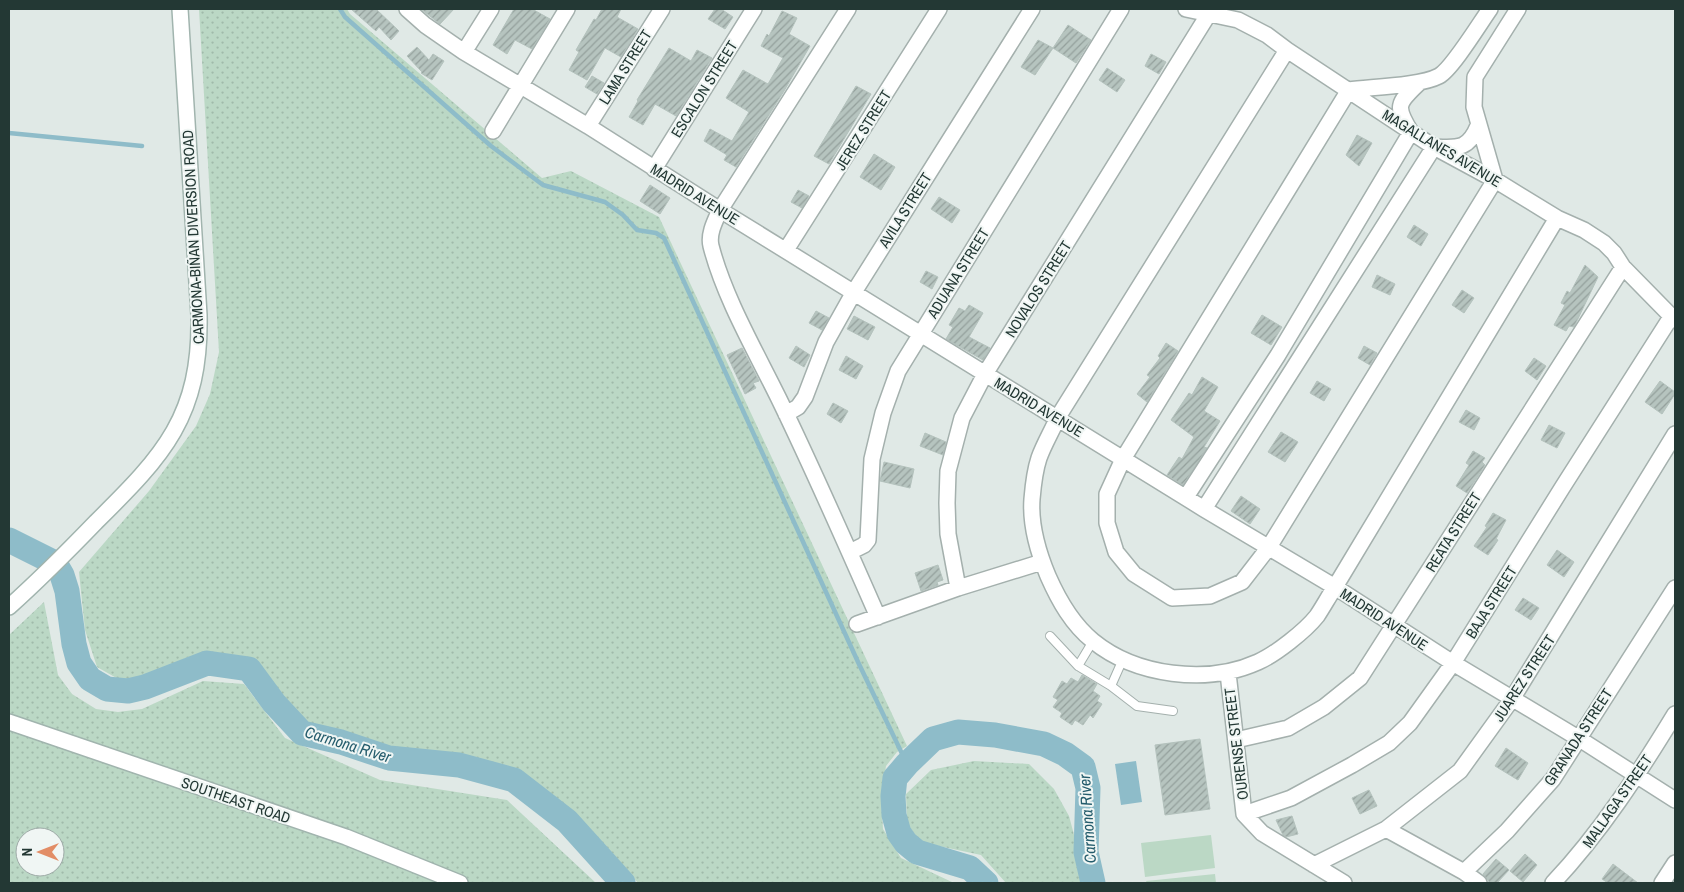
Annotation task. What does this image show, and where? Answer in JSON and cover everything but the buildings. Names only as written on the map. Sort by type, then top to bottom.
[{"type":"street","name":"CARMONA-BIÑAN DIVERSION ROAD","points":[[9,607],[121,498],[160,454],[173,434],[192,388],[200,341],[180,9]]},
{"type":"street","name":"MADRID AVENUE","points":[[407,9],[425,25],[464,52],[520,87],[588,126],[920,334],[1058,417],[1204,509],[1335,587],[1675,800]]},
{"type":"street","points":[[464,52],[491,9]]},
{"type":"street","points":[[493,131],[567,9]]},
{"type":"street","name":"LAMA STREET","points":[[588,126],[662,9]]},
{"type":"street","name":"ESCALON STREET","points":[[654,169],[754,9]]},
{"type":"street","points":[[848,9],[720,210],[713,227],[710,244],[718,269],[737,313],[786,414],[878,617]]},
{"type":"street","name":"JEREZ STREET","points":[[786,250],[939,9]]},
{"type":"street","name":"AVILA STREET","points":[[786,414],[798,407],[805,397],[826,342],[854,292],[1032,9]]},
{"type":"street","name":"ADUANA STREET","points":[[850,552],[864,545],[868,540],[872,459],[883,413],[898,371],[1121,9]]},
{"type":"street","name":"MAGALLANES AVENUE","points":[[1186,9],[1238,20],[1267,35],[1434,146],[1496,180],[1557,218],[1584,230],[1604,243],[1614,253],[1623,267],[1673,319]]},
{"type":"street","points":[[1490,9],[1449,67],[1440,76],[1420,82],[1349,90],[1123,459],[1107,494],[1107,523],[1116,552],[1134,574],[1172,598],[1210,596],[1242,582],[1269,547],[1496,180],[1478,126],[1474,107],[1476,77],[1518,9]]},
{"type":"street","name":"NOVALOS STREET","points":[[958,588],[948,534],[947,503],[948,471],[962,418],[985,374],[1208,15]]},
{"type":"street","points":[[1287,50],[1058,417],[1038,460],[1032,500],[1034,535],[1042,562],[1060,603],[1093,641],[1123,659],[1156,670],[1197,674],[1228,672],[1259,662],[1292,640],[1316,616],[1335,587],[1557,218]]},
{"type":"street","points":[[1186,497],[1278,355],[1412,132],[1401,116],[1400,108],[1404,97],[1420,82]]},
{"type":"street","points":[[1204,509],[1434,146],[1454,148],[1464,146],[1472,139],[1478,126]]},
{"type":"street","name":"REATA STREET","points":[[1236,740],[1288,728],[1324,707],[1360,678],[1623,267]]},
{"type":"street","name":"BAJA STREET","points":[[1244,814],[1291,798],[1352,766],[1389,743],[1410,723],[1453,662],[1562,488],[1673,319]]},
{"type":"street","points":[[1278,355],[1294,365]]},
{"type":"street","name":"JUAREZ STREET","points":[[1314,865],[1386,830],[1460,771],[1512,699],[1675,434]]},
{"type":"street","points":[[857,624],[958,588],[1042,562]]},
{"type":"street","name":"GRANADA STREET","points":[[1464,872],[1507,831],[1553,778],[1675,588]]},
{"type":"street","name":"OURENSE STREET","points":[[1228,672],[1244,814],[1262,834],[1344,883]]},
{"type":"street","name":"MALLAGA STREET","points":[[1553,883],[1575,860],[1637,776],[1675,714]]},
{"type":"street","name":"SOUTHEAST ROAD","points":[[9,722],[346,837],[460,883]]},
{"type":"street","points":[[1386,830],[1464,872],[1479,883]]},
{"type":"street","points":[[1662,883],[1675,863]]},
{"type":"lane","points":[[1050,636],[1078,666],[1111,686],[1137,706],[1173,711]]},
{"type":"lane","points":[[1078,666],[1093,641]]},
{"type":"lane","points":[[1111,686],[1123,659]]},
{"type":"green space","points":[[199,9],[347,9],[350,14],[542,178],[571,171],[659,217],[907,746],[897,752],[886,766],[881,798],[883,829],[901,858],[954,883],[638,883],[582,821],[527,779],[467,759],[400,751],[306,726],[253,663],[209,653],[186,658],[148,676],[120,680],[97,667],[85,630],[79,572],[149,491],[196,426],[210,394],[219,352]]},
{"type":"green space","points":[[44,602],[58,675],[72,694],[96,709],[118,712],[142,709],[203,681],[244,684],[285,738],[380,780],[507,800],[596,883],[9,883],[9,635]]},
{"type":"green space","points":[[974,761],[1029,764],[1054,789],[1069,816],[1087,883],[1006,883],[981,855],[920,842],[907,823],[906,794],[931,770]]},
{"type":"green space","points":[[1211,835],[1215,868],[1145,877],[1141,843]]},
{"type":"green space","points":[[1215,874],[1216,883],[1147,883],[1146,881]]},
{"type":"water","points":[[1136,761],[1142,802],[1121,805],[1115,764]]},
{"type":"waterway","points":[[340,9],[345,17],[491,146],[543,185],[605,202],[623,215],[637,230],[656,233],[664,238],[858,662],[907,764]]},
{"type":"waterway","points":[[9,133],[142,146]]},
{"type":"waterway","name":"Carmona River","points":[[9,540],[55,563],[62,575],[67,591],[74,644],[79,663],[90,679],[107,689],[128,691],[145,687],[207,663],[249,669],[274,703],[302,733],[341,742],[389,758],[459,765],[514,780],[567,821],[623,883]]},
{"type":"waterway","name":"Carmona River","points":[[986,883],[970,868],[917,852],[906,843],[899,833],[894,815],[893,796],[895,778],[933,739],[958,732],[995,735],[1044,744],[1065,754],[1083,767],[1088,788],[1086,852],[1093,883]]}]
